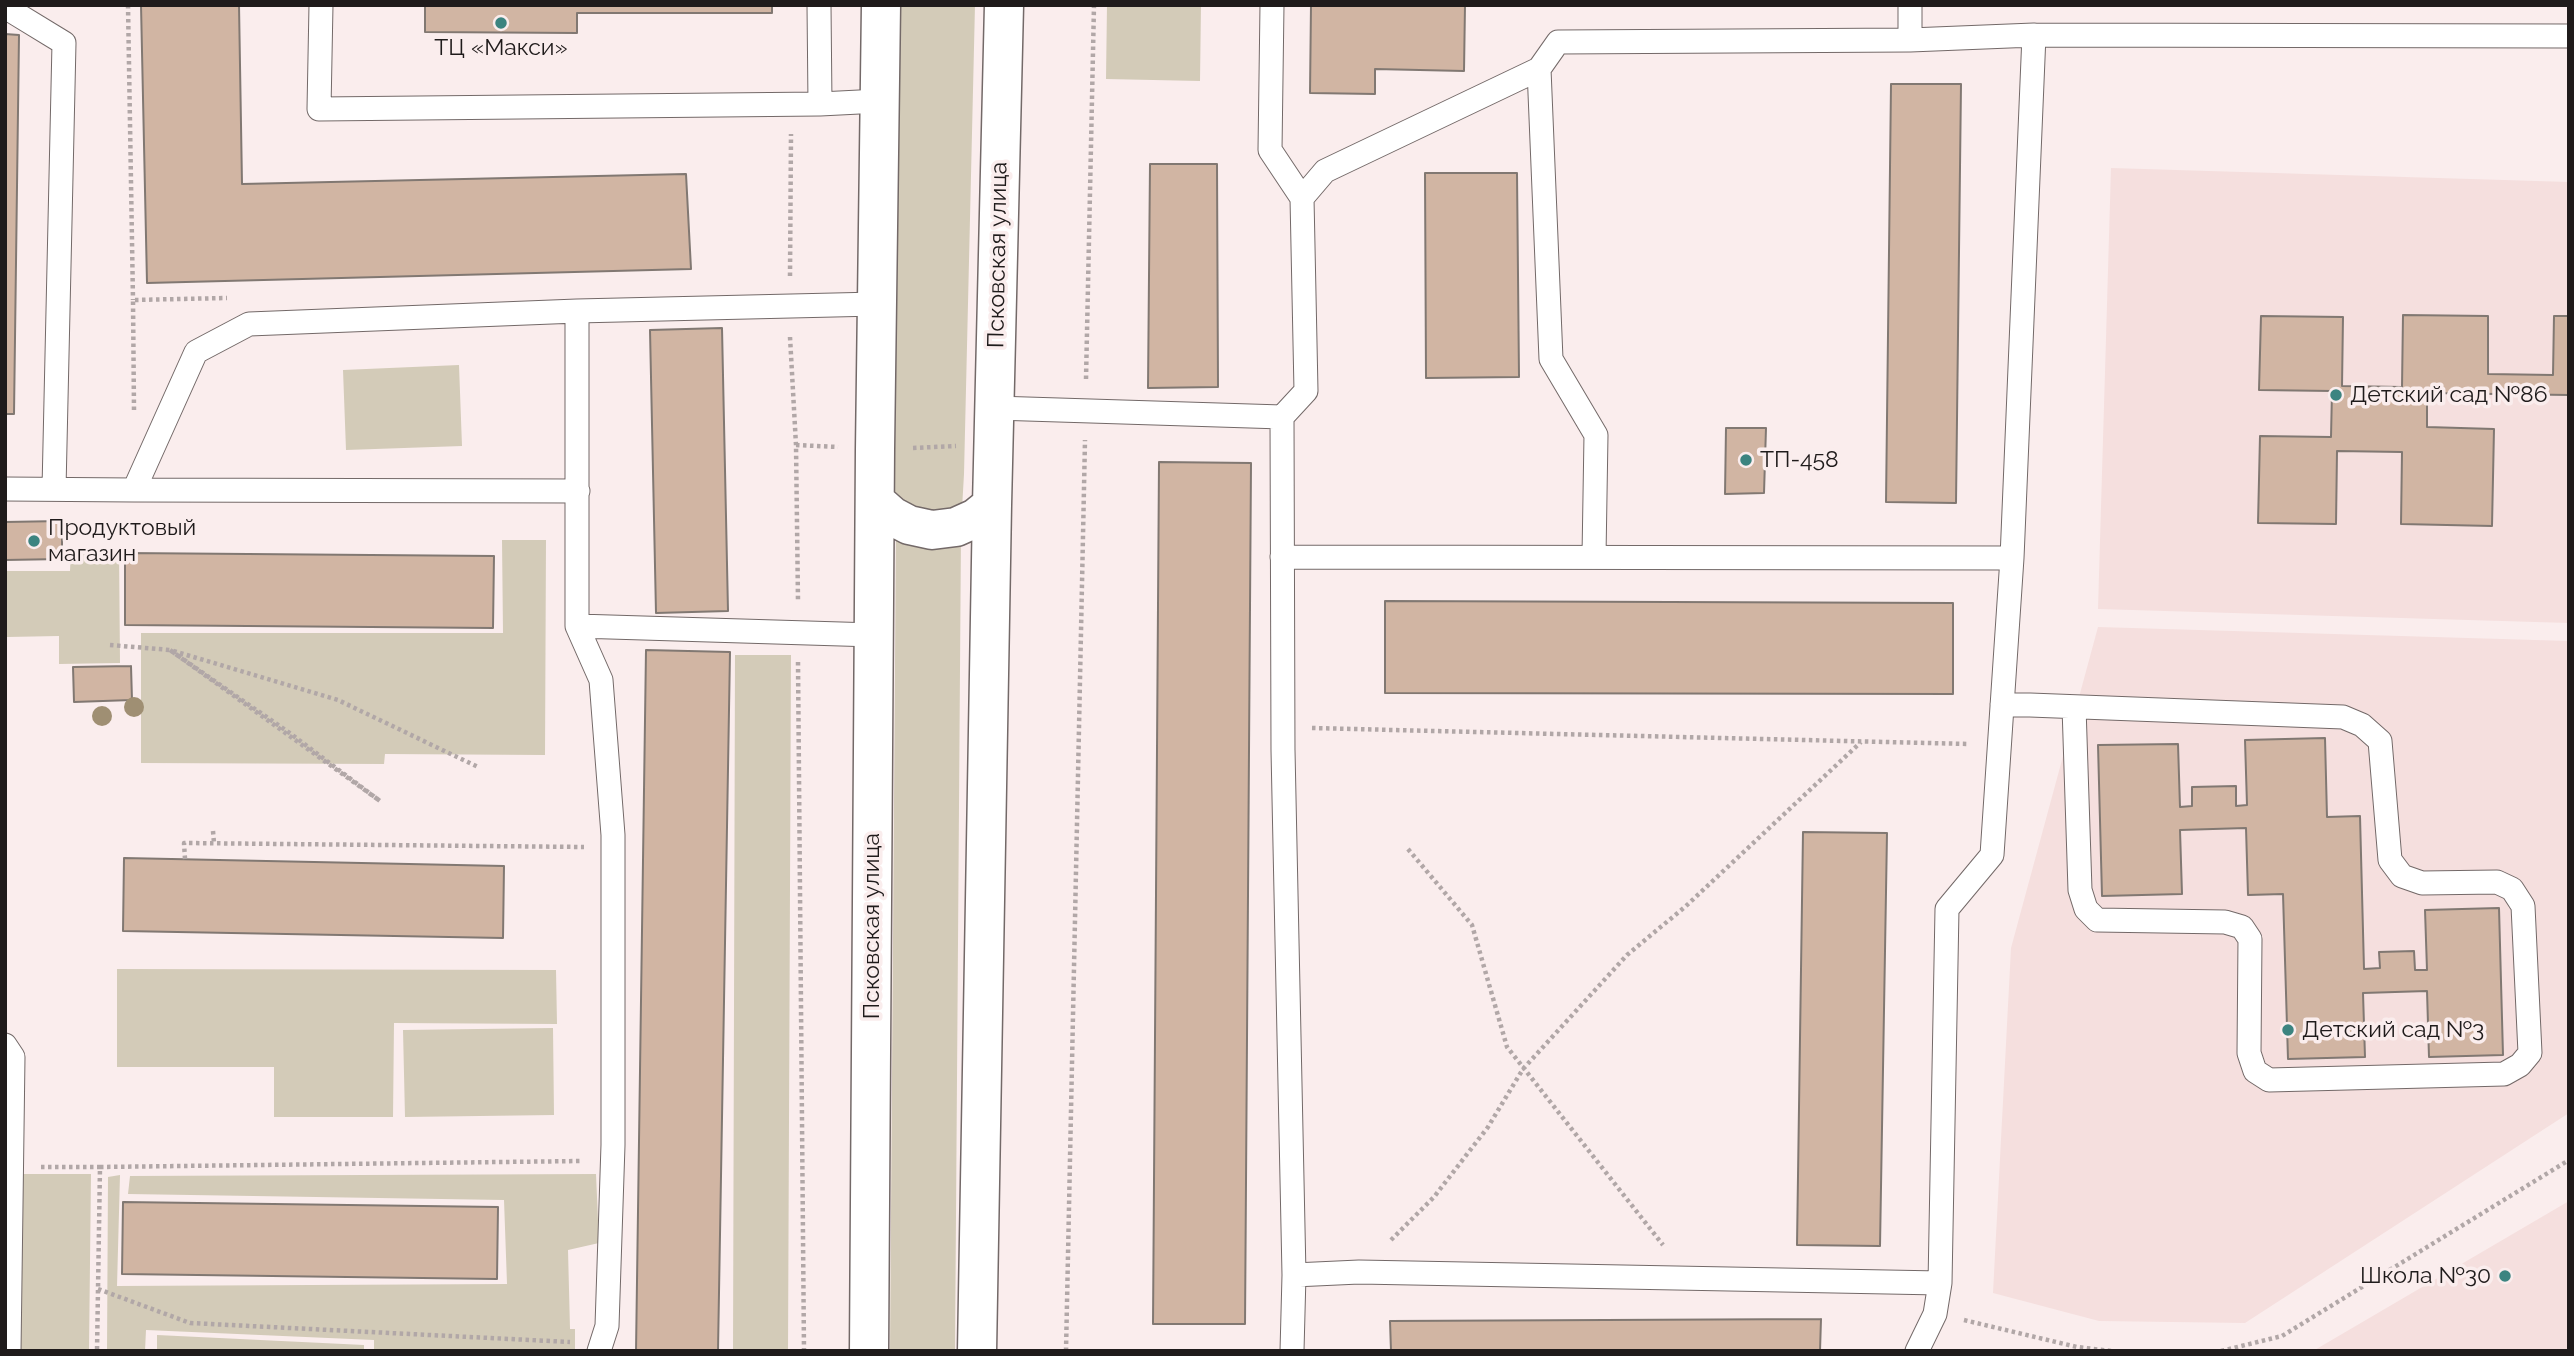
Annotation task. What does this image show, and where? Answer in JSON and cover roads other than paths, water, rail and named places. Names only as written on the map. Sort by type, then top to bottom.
[{"type":"street","name":"Псковская улица","points":[[869,1351],[881,5]]},
{"type":"street","name":"Псковская улица","points":[[977,1351],[1004,5]]},
{"type":"street","points":[[875,501],[900,521],[932,530],[956,527],[976,518],[992,505]]},
{"type":"lane","points":[[321,5],[319,109],[820,104],[879,101]]},
{"type":"lane","points":[[819,5],[820,104]]},
{"type":"lane","points":[[1272,5],[1270,150],[1302,198],[1306,391],[1282,417],[1283,728],[1294,1275],[1292,1351]]},
{"type":"lane","points":[[1910,5],[1910,40]]},
{"type":"lane","points":[[5,7],[64,43],[54,489]]},
{"type":"lane","points":[[1302,198],[1325,171],[1539,69],[1558,42],[1910,40],[2034,35],[2569,36]]},
{"type":"lane","points":[[1917,1351],[1935,1314],[1940,1283],[1947,909],[1992,855],[2012,558],[2034,35]]},
{"type":"lane","points":[[1539,69],[1551,359],[1597,435],[1594,556]]},
{"type":"lane","points":[[134,490],[196,352],[249,324],[789,304],[877,304]]},
{"type":"lane","points":[[577,311],[577,626],[601,680],[613,848],[612,1161],[607,1326],[588,1348]]},
{"type":"lane","points":[[995,408],[1282,417]]},
{"type":"lane","points":[[5,489],[578,491]]},
{"type":"lane","points":[[1282,557],[2012,558]]},
{"type":"lane","points":[[577,626],[874,635]]},
{"type":"lane","points":[[2002,705],[2074,707],[2343,717],[2362,725],[2380,741],[2390,860],[2402,876],[2422,883],[2497,882],[2512,889],[2523,906],[2530,1052],[2520,1065],[2504,1074],[2269,1080],[2255,1071],[2249,1053],[2250,939],[2242,927],[2225,922],[2097,920],[2086,909],[2080,890],[2074,707]]},
{"type":"lane","points":[[5,1045],[13,1057],[9,1351]]},
{"type":"lane","points":[[1294,1275],[1359,1272],[1940,1283]]},
{"type":"place","name":"ТЦ «Макси»","points":[[501,23]]},
{"type":"place","name":"Детский сад №86","points":[[2336,395]]},
{"type":"place","name":"ТП-458","points":[[1746,460]]},
{"type":"place","name":"Продуктовый магазин","points":[[34,541]]},
{"type":"place","name":"Детский сад №3","points":[[2288,1030]]},
{"type":"place","name":"Школа №30","points":[[2505,1276]]}]
